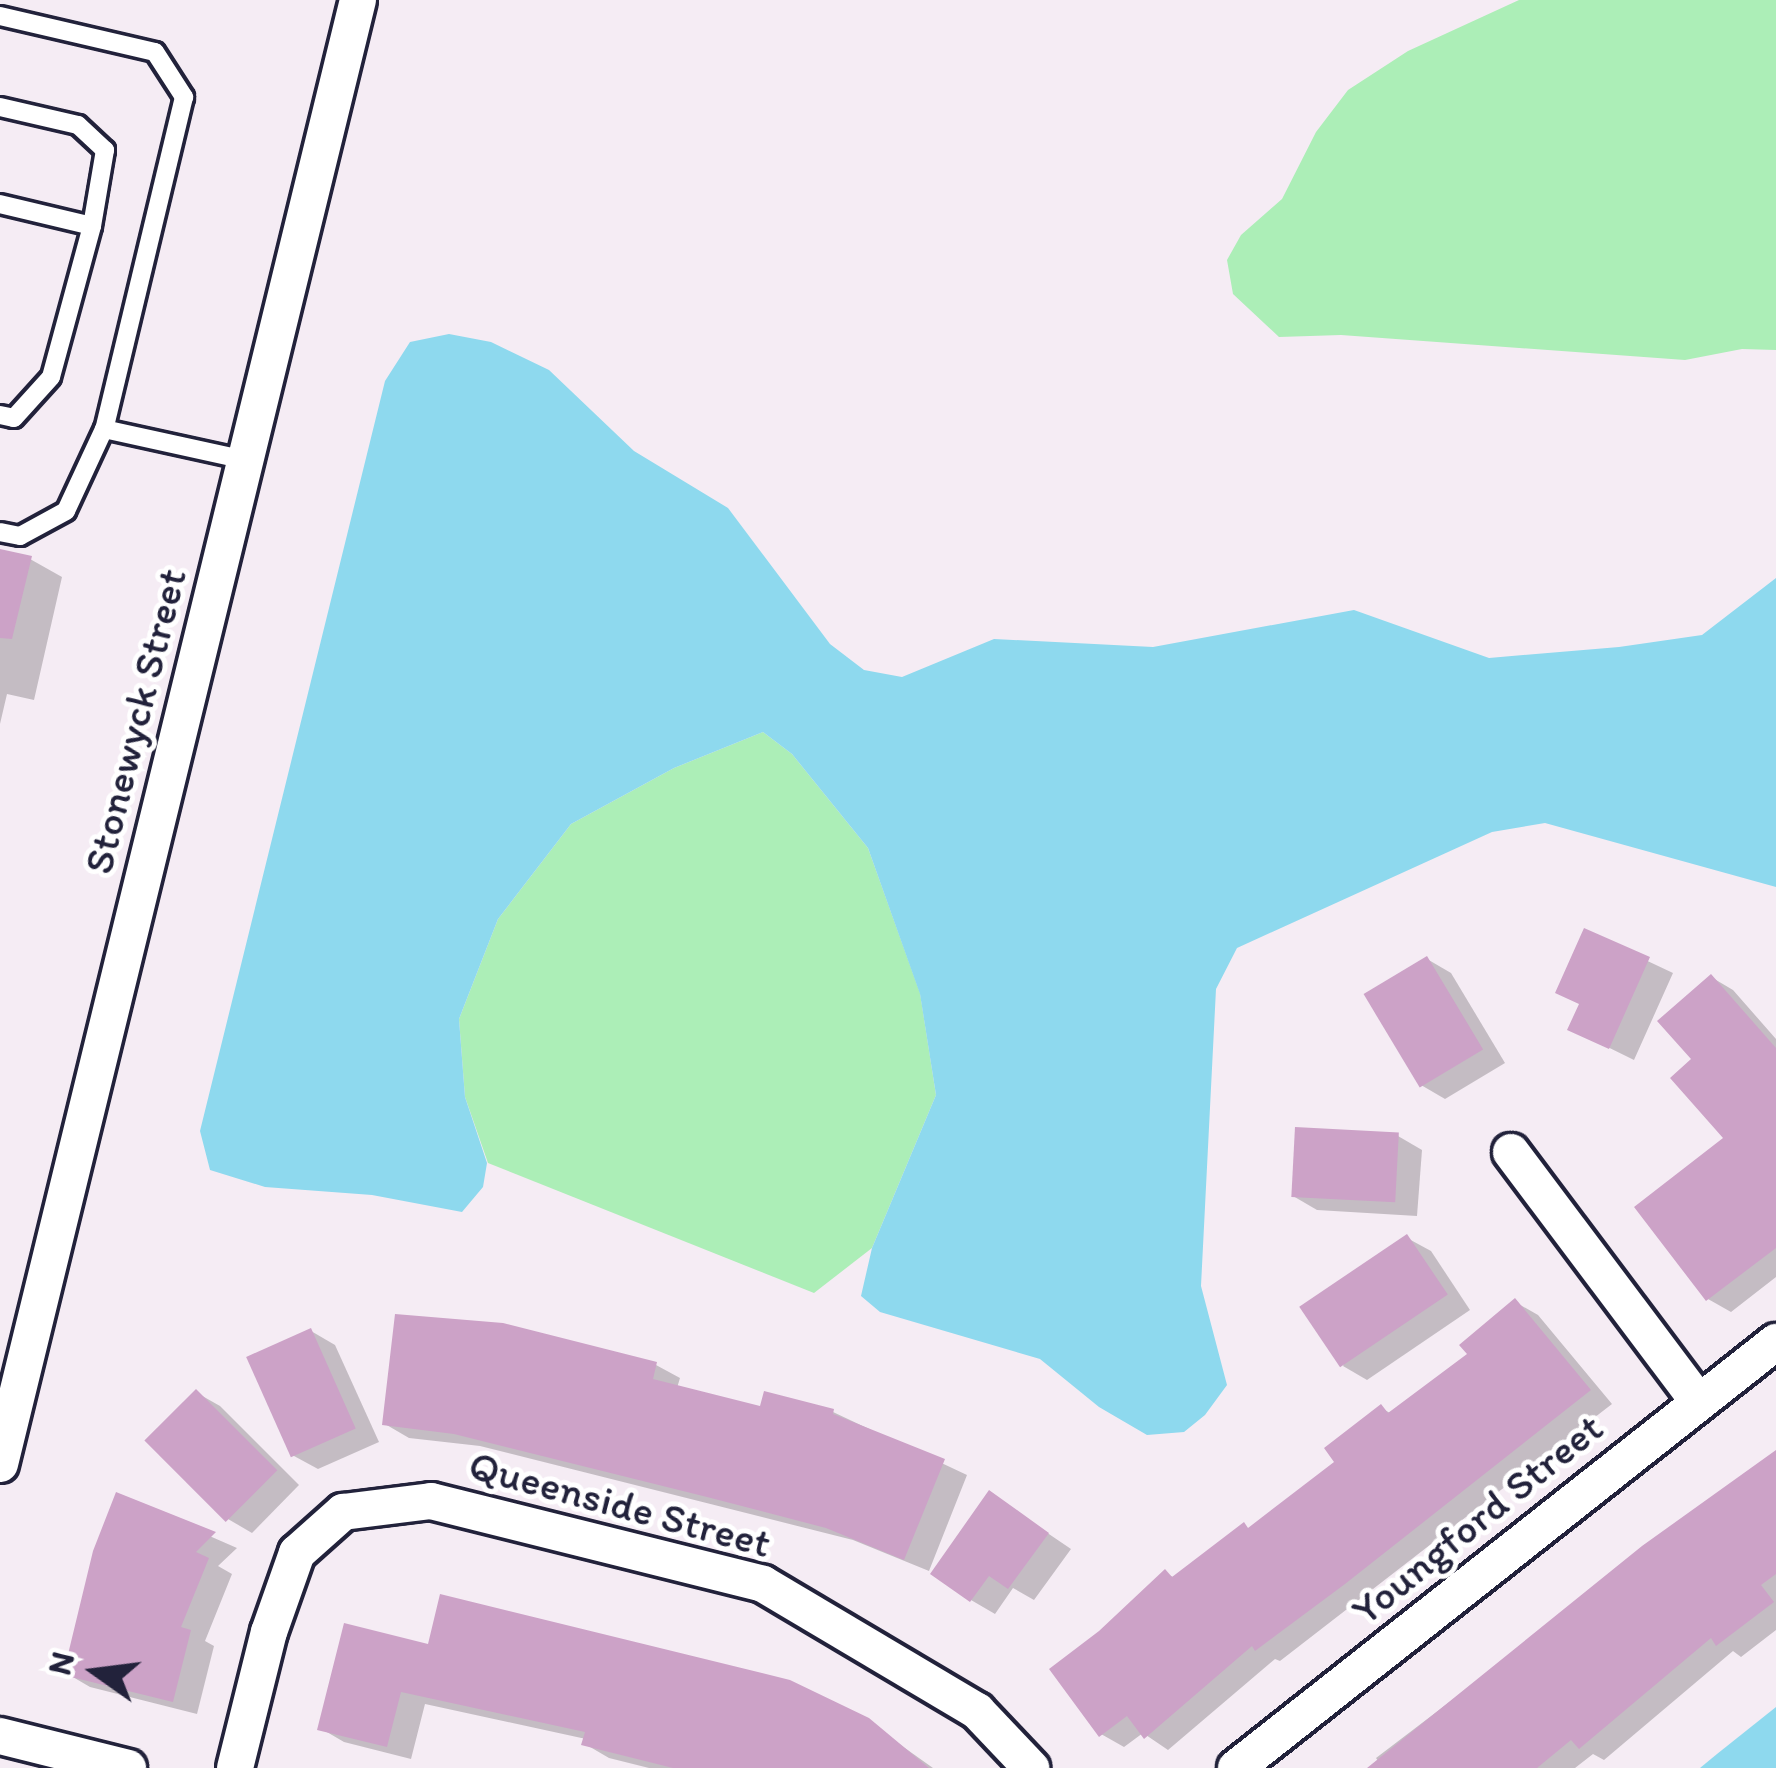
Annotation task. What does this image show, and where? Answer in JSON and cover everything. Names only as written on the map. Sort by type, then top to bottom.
[{"type":"street","name":"Stonewyck Street","points":[[0,1464],[358,0]]},
{"type":"street","points":[[1511,1152],[1698,1401]]},
{"type":"street","name":"Youngford Street","points":[[1236,1768],[1776,1342]]},
{"type":"street","name":"Queenside Street","points":[[235,1768],[268,1632],[297,1552],[343,1512],[430,1501],[763,1584],[976,1711],[1031,1768]]},
{"type":"street","points":[[0,1736],[128,1768]]},
{"type":"lane","points":[[0,16],[155,52],[184,97],[104,429],[66,511],[20,536],[0,532]]},
{"type":"lane","points":[[0,107],[78,125],[105,150],[92,226],[51,377],[14,418],[0,415]]},
{"type":"lane","points":[[0,204],[92,226]]},
{"type":"lane","points":[[104,429],[245,460]]},
{"type":"green space","points":[[1519,0],[1776,0],[1776,350],[1742,349],[1685,360],[1341,335],[1279,337],[1233,294],[1227,260],[1241,235],[1282,199],[1316,132],[1348,90],[1408,51]]},
{"type":"green space","points":[[763,732],[792,754],[868,848],[920,993],[936,1095],[872,1248],[814,1293],[488,1163],[465,1097],[459,1019],[498,919],[571,824],[674,768]]},
{"type":"water","points":[[449,334],[491,342],[549,370],[634,451],[728,508],[830,644],[864,670],[902,677],[994,639],[1153,647],[1354,610],[1489,658],[1619,647],[1702,635],[1776,578],[1776,887],[1545,823],[1492,832],[1237,948],[1216,989],[1201,1286],[1227,1385],[1205,1415],[1184,1432],[1147,1435],[1099,1407],[1040,1359],[880,1312],[861,1296],[872,1248],[936,1095],[920,994],[868,848],[792,754],[763,732],[674,768],[571,824],[498,919],[459,1019],[465,1097],[487,1163],[483,1187],[462,1212],[372,1195],[265,1187],[210,1170],[200,1131],[385,381],[410,342]]},
{"type":"water","points":[[1776,1707],[1776,1768],[1700,1768],[1717,1754]]},
{"type":"building","points":[[0,549],[32,556],[12,639],[0,638]]},
{"type":"building","points":[[1584,928],[1650,957],[1609,1049],[1567,1030],[1579,1004],[1555,993]]},
{"type":"building","points":[[1427,956],[1483,1049],[1420,1088],[1364,994]]},
{"type":"building","points":[[1711,974],[1776,1048],[1776,1248],[1706,1301],[1634,1207],[1723,1138],[1670,1078],[1691,1059],[1657,1021]]},
{"type":"building","points":[[1295,1127],[1399,1132],[1395,1202],[1291,1197]]},
{"type":"building","points":[[1407,1234],[1448,1295],[1340,1367],[1299,1307]]},
{"type":"building","points":[[1515,1298],[1591,1390],[1345,1584],[1255,1651],[1252,1646],[1144,1739],[1127,1716],[1099,1737],[1049,1669],[1099,1631],[1165,1569],[1172,1577],[1244,1522],[1248,1528],[1334,1462],[1324,1448],[1381,1404],[1388,1413],[1467,1354],[1459,1345]]},
{"type":"building","points":[[395,1314],[503,1323],[657,1362],[653,1379],[760,1406],[764,1391],[834,1409],[833,1414],[945,1459],[904,1560],[826,1528],[707,1497],[454,1434],[382,1425]]},
{"type":"building","points":[[311,1328],[356,1428],[291,1457],[246,1357]]},
{"type":"building","points":[[196,1389],[277,1470],[226,1522],[144,1441]]},
{"type":"building","points":[[1776,1450],[1776,1574],[1761,1585],[1774,1602],[1716,1646],[1711,1638],[1579,1749],[1571,1740],[1537,1768],[1367,1768],[1642,1546]]},
{"type":"building","points":[[989,1490],[1049,1533],[1008,1589],[989,1576],[970,1602],[930,1574]]},
{"type":"building","points":[[116,1492],[216,1532],[196,1552],[209,1558],[181,1627],[191,1630],[173,1702],[63,1675],[93,1551]]},
{"type":"building","points":[[440,1594],[790,1680],[869,1718],[929,1768],[673,1768],[581,1745],[585,1732],[401,1692],[387,1747],[317,1730],[344,1623],[428,1644]]}]
